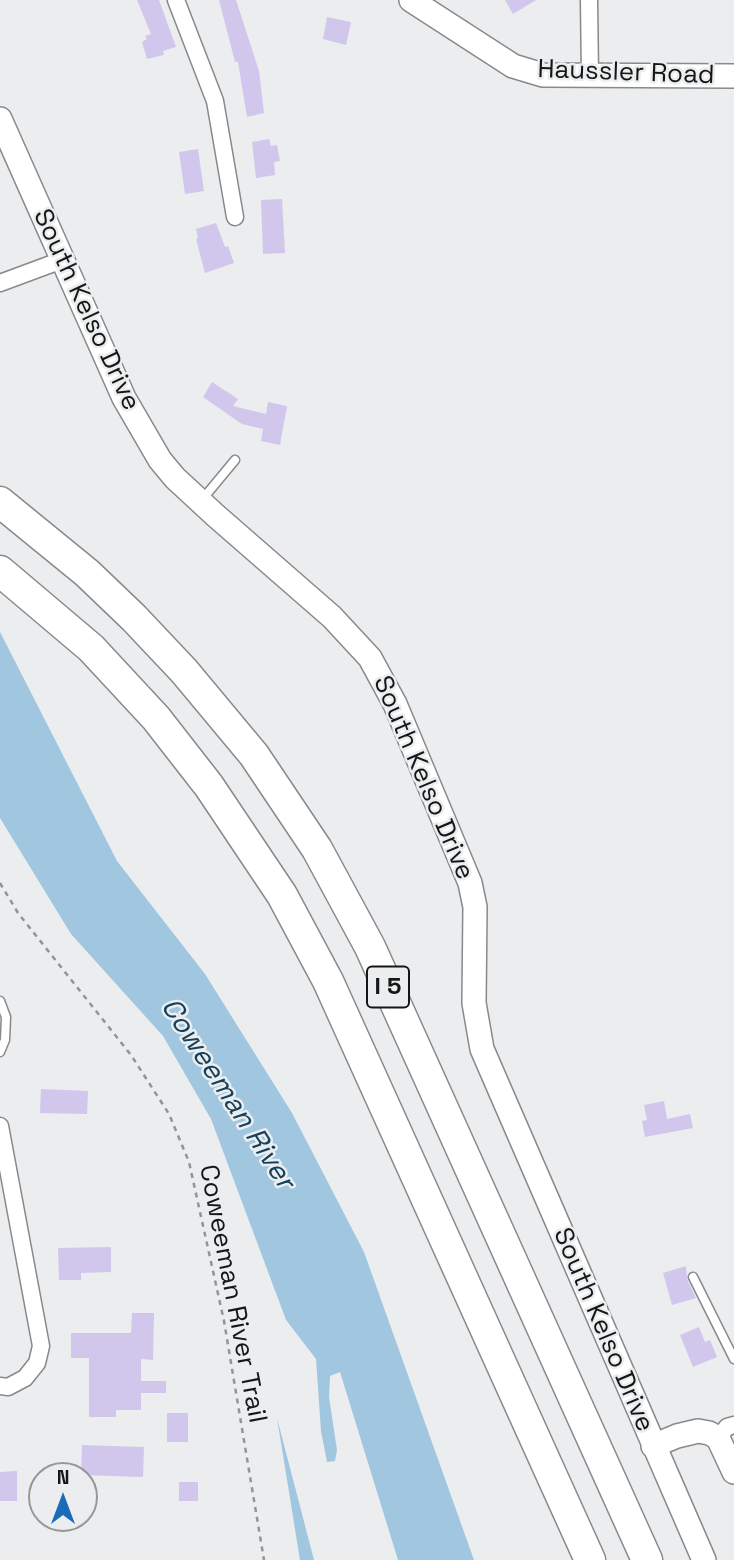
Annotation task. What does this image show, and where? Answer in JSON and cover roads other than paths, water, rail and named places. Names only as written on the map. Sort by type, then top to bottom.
[{"type":"highway","name":"I 5","points":[[0,502],[87,573],[184,671],[254,755],[317,849],[370,947],[647,1560]]},
{"type":"highway","name":"I 5","points":[[3,573],[91,648],[156,718],[217,797],[282,895],[328,981],[590,1560]]},
{"type":"main road","name":"Haussler Road","points":[[411,0],[513,66],[543,75],[734,76]]},
{"type":"main road","name":"South Kelso Drive","points":[[0,119],[124,398],[160,460],[201,502],[332,617],[370,658],[395,704],[470,883],[475,907],[474,1003],[482,1049],[704,1560]]},
{"type":"main road","points":[[653,1447],[677,1436],[698,1431],[726,1432],[734,1472]]},
{"type":"street","points":[[176,0],[215,101],[235,216]]},
{"type":"street","points":[[589,0],[590,76]]},
{"type":"street","points":[[0,283],[62,260]]},
{"type":"street","points":[[0,1126],[41,1346],[37,1363],[25,1378],[8,1387],[0,1386]]},
{"type":"lane","points":[[201,502],[235,460]]},
{"type":"lane","points":[[0,1001],[6,1017],[5,1040],[0,1052]]},
{"type":"lane","points":[[694,1277],[734,1359]]},
{"type":"water","name":"Coweeman River","points":[[0,632],[117,861],[205,974],[292,1113],[364,1252],[474,1560],[398,1560],[340,1372],[330,1376],[329,1397],[337,1450],[335,1461],[327,1462],[321,1431],[316,1359],[286,1320],[211,1119],[163,1036],[71,934],[0,818]]},
{"type":"water","points":[[277,1418],[314,1560],[300,1560]]}]
